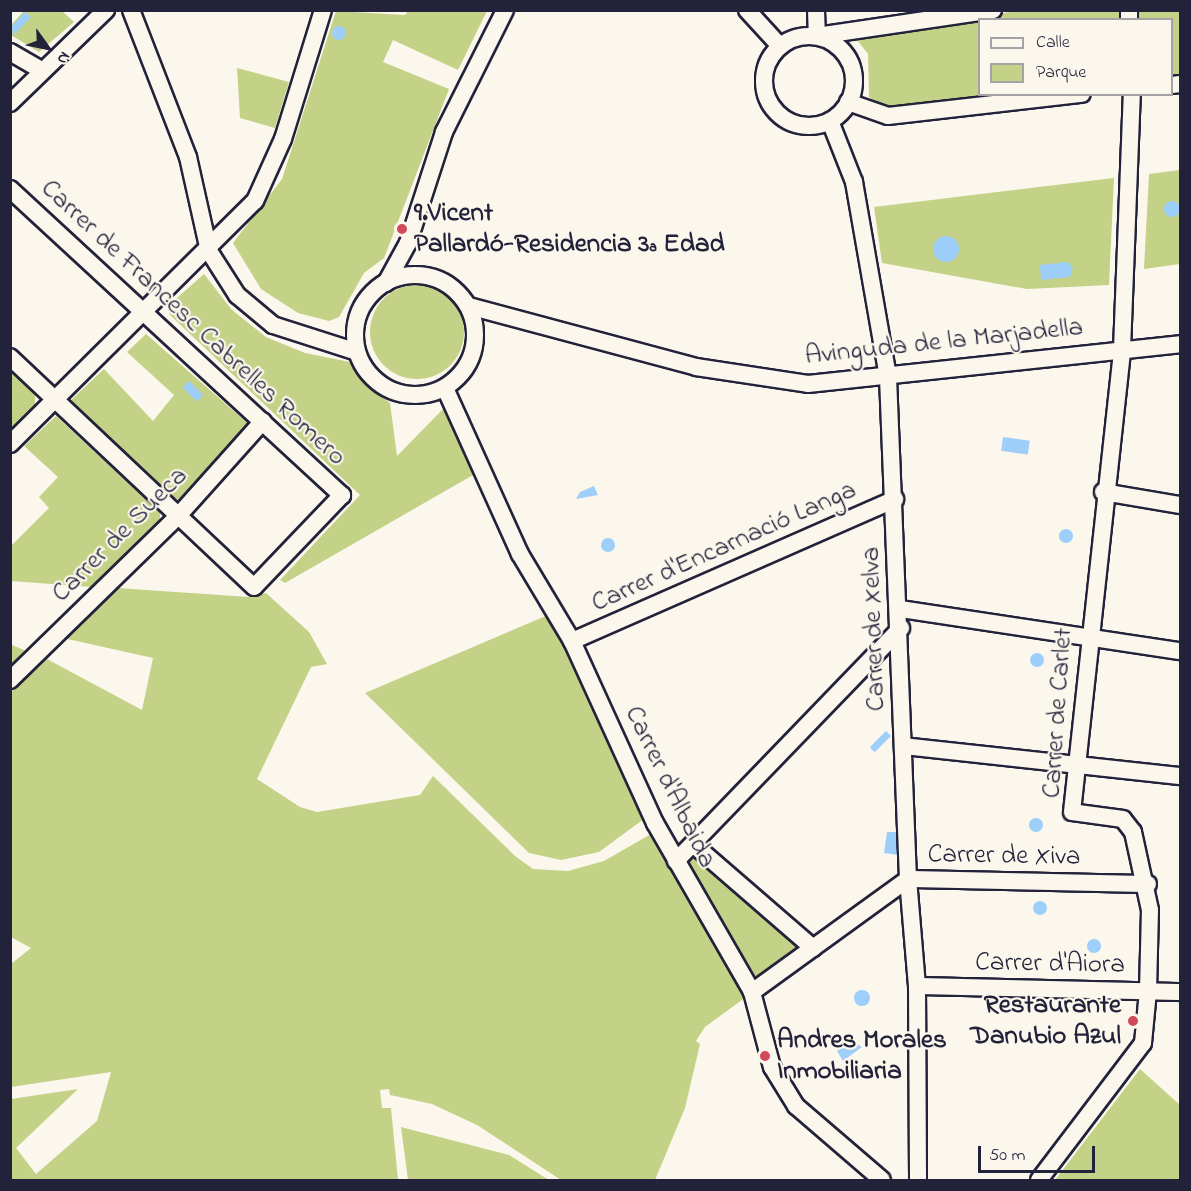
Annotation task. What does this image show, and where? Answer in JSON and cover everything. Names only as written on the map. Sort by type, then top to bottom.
[{"type":"street","points":[[10,104],[41,70],[106,10]]},
{"type":"street","points":[[131,10],[188,157],[209,251],[237,295],[273,325],[322,343],[357,352]]},
{"type":"street","points":[[10,444],[147,314],[255,201],[283,139],[323,10]]},
{"type":"street","points":[[386,283],[408,243],[444,132],[505,10]]},
{"type":"street","points":[[747,10],[779,45]]},
{"type":"street","points":[[816,10],[817,36]]},
{"type":"street","points":[[817,36],[832,42],[851,66],[848,102],[830,121],[794,124],[771,106],[765,68],[779,45],[817,36],[993,10]]},
{"type":"street","points":[[10,52],[41,70]]},
{"type":"street","points":[[848,102],[888,116],[1064,96]]},
{"type":"street","name":"Carrer de Carlet","points":[[1039,1180],[1143,1043],[1148,991],[1148,885],[1133,832],[1123,819],[1072,812],[1103,492],[1122,350],[1131,96]]},
{"type":"street","name":"Carrer de Xelva","points":[[830,121],[854,182],[888,377],[901,609],[908,879],[918,986],[918,1180]]},
{"type":"street","name":"Carrer de Francesc Cabrelles Romero","points":[[10,189],[342,495],[254,587],[178,516]]},
{"type":"street","points":[[408,243],[422,275]]},
{"type":"street","points":[[422,275],[452,287],[469,306],[475,347],[459,377],[445,388],[413,396],[394,392],[365,369],[357,352],[355,329],[371,294],[386,283],[422,275]]},
{"type":"street","name":"Avinguda de la Marjadella","points":[[469,306],[696,366],[808,384],[1180,344]]},
{"type":"street","points":[[322,343],[355,329]]},
{"type":"street","points":[[10,357],[178,516]]},
{"type":"street","name":"Carrer d'Albaida","points":[[445,388],[520,554],[572,641],[676,861],[752,992],[772,1067],[796,1106],[882,1180]]},
{"type":"street","name":"Carrer de Sueca","points":[[10,680],[178,516],[263,421]]},
{"type":"street","points":[[1103,492],[1180,505]]},
{"type":"street","name":"Carrer d'Encarnació Langa","points":[[572,641],[895,500]]},
{"type":"street","points":[[901,609],[1180,651]]},
{"type":"street","points":[[676,861],[901,628]]},
{"type":"street","points":[[903,746],[1180,776]]},
{"type":"street","points":[[693,844],[813,948]]},
{"type":"street","name":"Carrer de Xiva","points":[[752,992],[908,879],[1148,885]]},
{"type":"street","name":"Carrer d'Aiora","points":[[918,986],[1180,992]]},
{"type":"green space","points":[[24,11],[62,11],[74,22],[39,52],[11,35],[11,25]]},
{"type":"green space","points":[[336,11],[405,15],[408,11],[487,11],[458,70],[393,40],[383,62],[449,89],[384,258],[364,273],[339,317],[329,321],[298,313],[261,289],[233,243],[282,179]]},
{"type":"green space","points":[[1016,11],[1180,11],[1180,81],[1173,82],[1173,18],[978,18],[978,96],[1039,96],[888,111],[869,97],[868,54],[855,37]]},
{"type":"green space","points":[[237,68],[289,82],[275,128],[240,118]]},
{"type":"green space","points":[[1180,170],[1180,264],[1144,269],[1149,174]]},
{"type":"green space","points":[[1114,178],[1109,285],[1027,289],[882,263],[874,207]]},
{"type":"green space","points":[[204,274],[232,310],[266,337],[305,353],[350,362],[365,384],[390,403],[397,456],[446,406],[480,471],[285,583],[280,580],[360,495],[169,314],[169,305]]},
{"type":"green space","points":[[408,285],[426,285],[451,298],[461,314],[464,332],[461,350],[451,366],[426,379],[408,379],[383,366],[370,341],[370,323],[383,298]]},
{"type":"green space","points":[[146,334],[252,427],[180,499],[172,499],[70,401],[104,369],[153,421],[174,395],[127,352]]},
{"type":"green space","points":[[11,369],[35,393],[35,405],[11,429]]},
{"type":"green space","points":[[56,416],[160,512],[160,520],[92,587],[11,581],[11,546],[49,508],[39,497],[58,477],[24,446]]},
{"type":"green space","points":[[117,588],[249,597],[266,593],[309,632],[327,664],[311,667],[257,779],[300,807],[317,812],[420,795],[433,776],[515,856],[533,869],[568,871],[604,861],[651,834],[746,997],[705,1027],[696,1041],[700,1044],[685,1108],[655,1180],[561,1180],[477,1125],[432,1104],[390,1095],[389,1089],[380,1090],[382,1108],[391,1108],[398,1180],[11,1180],[11,1099],[78,1089],[16,1148],[36,1174],[97,1121],[111,1072],[11,1087],[11,964],[31,948],[11,937],[11,692],[45,658],[142,710],[153,658],[63,638]]},
{"type":"green space","points":[[548,615],[648,816],[599,852],[561,860],[529,853],[365,693]]},
{"type":"green space","points":[[10,644],[26,651],[11,668],[10,668]]},
{"type":"green space","points":[[692,851],[802,951],[759,982],[683,858]]},
{"type":"green space","points":[[1140,1069],[1180,1105],[1180,1180],[1055,1180]]},
{"type":"green space","points":[[401,1127],[509,1155],[549,1180],[408,1180]]},
{"type":"water","points":[[25,12],[31,17],[14,35],[11,27]]},
{"type":"water","points":[[336,26],[342,26],[346,33],[342,40],[336,40],[332,36],[332,30]]},
{"type":"water","points":[[1172,201],[1178,203],[1180,209],[1178,215],[1172,217],[1166,215],[1164,209],[1166,203]]},
{"type":"water","points":[[946,236],[955,240],[959,249],[955,258],[946,262],[937,258],[933,249],[937,240]]},
{"type":"water","points":[[1068,262],[1073,268],[1070,277],[1041,280],[1040,265]]},
{"type":"water","points":[[189,381],[203,395],[197,402],[183,387]]},
{"type":"water","points":[[1003,437],[1030,441],[1028,455],[1001,451]]},
{"type":"water","points":[[594,486],[598,495],[576,499],[580,492]]},
{"type":"water","points":[[1066,529],[1071,531],[1073,536],[1071,541],[1066,543],[1061,541],[1059,536],[1061,531]]},
{"type":"water","points":[[608,538],[613,540],[615,545],[613,550],[608,552],[603,550],[601,545],[603,540]]},
{"type":"water","points":[[1034,653],[1040,653],[1044,660],[1040,667],[1034,667],[1030,663],[1030,657]]},
{"type":"water","points":[[886,731],[891,736],[875,752],[870,747]]},
{"type":"water","points":[[1033,818],[1039,818],[1043,825],[1039,832],[1033,832],[1029,828],[1029,822]]},
{"type":"water","points":[[887,832],[897,832],[898,855],[884,853]]},
{"type":"water","points":[[1037,901],[1043,901],[1047,908],[1043,915],[1037,915],[1033,911],[1033,905]]},
{"type":"water","points":[[1094,939],[1099,941],[1101,946],[1099,951],[1094,953],[1089,951],[1087,946],[1089,941]]},
{"type":"water","points":[[862,990],[870,998],[862,1006],[854,998]]},
{"type":"water","points":[[851,1041],[862,1047],[843,1061],[837,1051]]},
{"type":"water","points":[[853,1064],[859,1064],[863,1071],[859,1078],[853,1078],[849,1074],[849,1068]]},
{"type":"place","name":"9.Vicent Pallardó-Residencia 3ª Edad","points":[[402,229]]},
{"type":"place","name":"Restaurante Danubio Azul","points":[[1133,1021]]},
{"type":"place","name":"Andres Morales Inmobiliaria","points":[[765,1056]]}]
